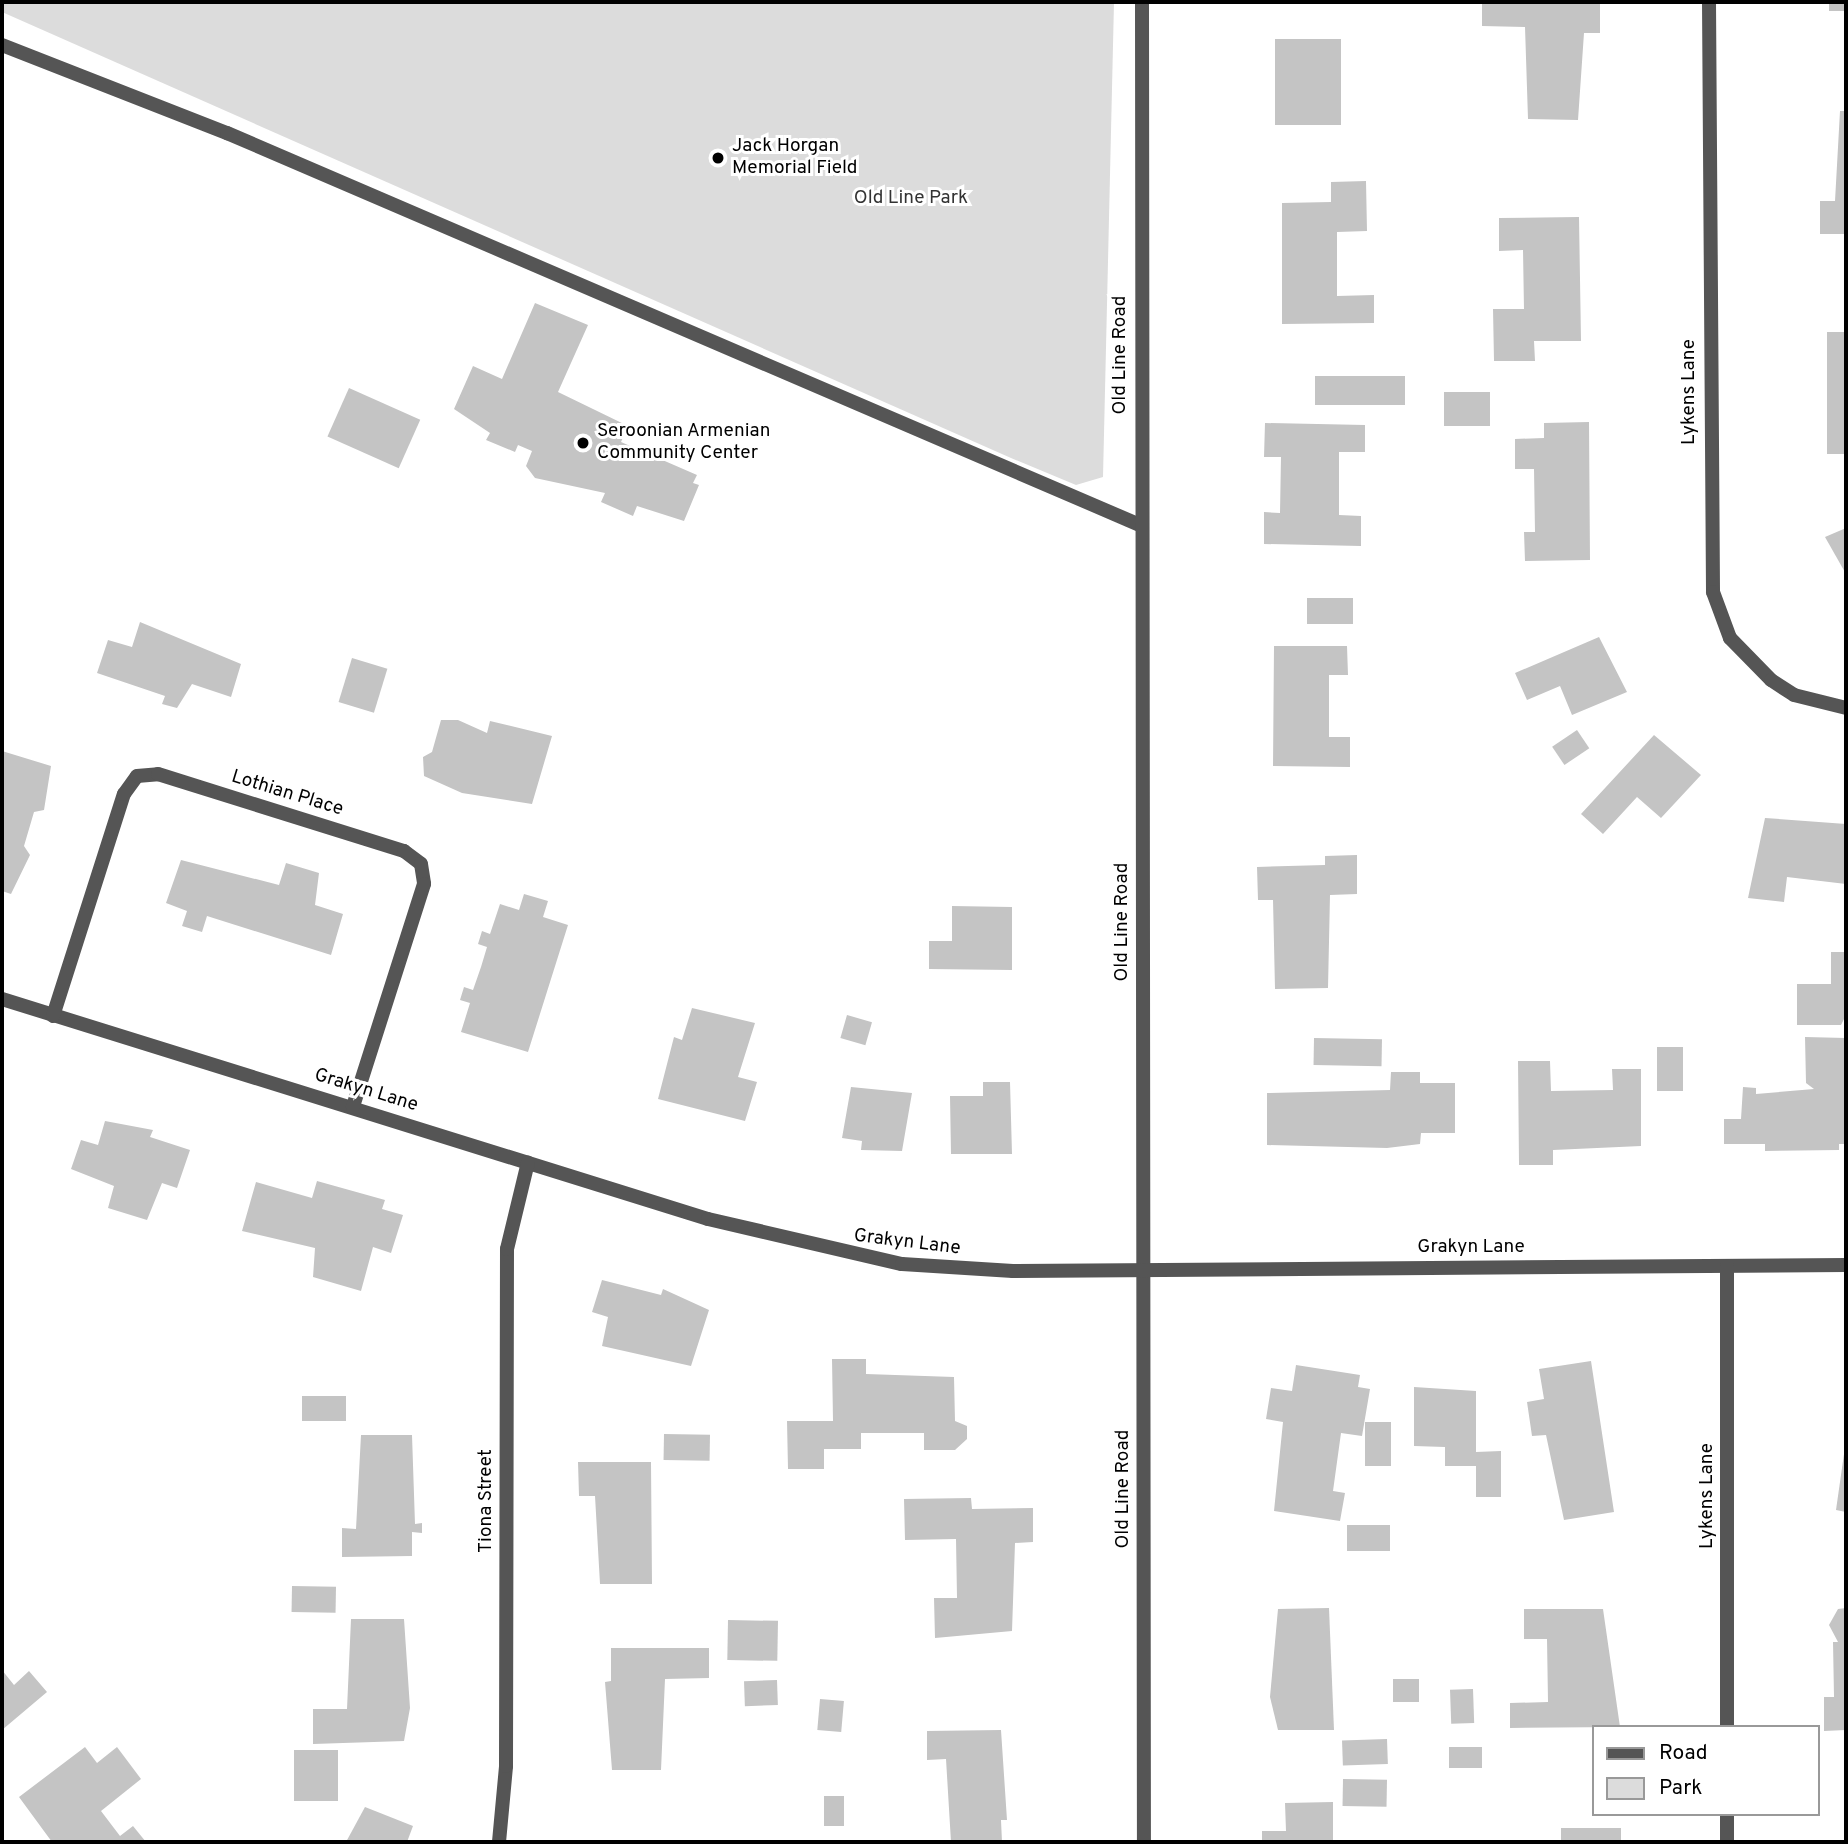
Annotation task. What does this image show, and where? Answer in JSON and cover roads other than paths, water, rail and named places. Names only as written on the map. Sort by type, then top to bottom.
[{"type":"street","name":"Old Line Road","points":[[1142,2],[1140,525],[1143,1842]]},
{"type":"street","name":"Lykens Lane","points":[[1709,2],[1713,592],[1730,638],[1771,680],[1794,695],[1846,708]]},
{"type":"street","points":[[2,45],[228,133],[1140,525]]},
{"type":"street","name":"Lothian Place","points":[[53,1016],[128,784],[148,773],[184,782],[404,851],[421,863],[424,884],[353,1107]]},
{"type":"street","name":"Grakyn Lane","points":[[2,999],[528,1162],[851,1256],[956,1269],[1846,1265]]},
{"type":"street","name":"Tiona Street","points":[[499,1842],[506,1766],[507,1249],[528,1162]]},
{"type":"street","name":"Lykens Lane","points":[[1727,1266],[1727,1725]]},
{"type":"street","points":[[1727,1816],[1727,1842]]},
{"type":"place","name":"Jack Horgan Memorial Field","points":[[718,158]]},
{"type":"place","name":"Seroonian Armenian Community Center","points":[[583,443]]},
{"type":"park label","name":"Old Line Park","points":[[911,199]]}]
